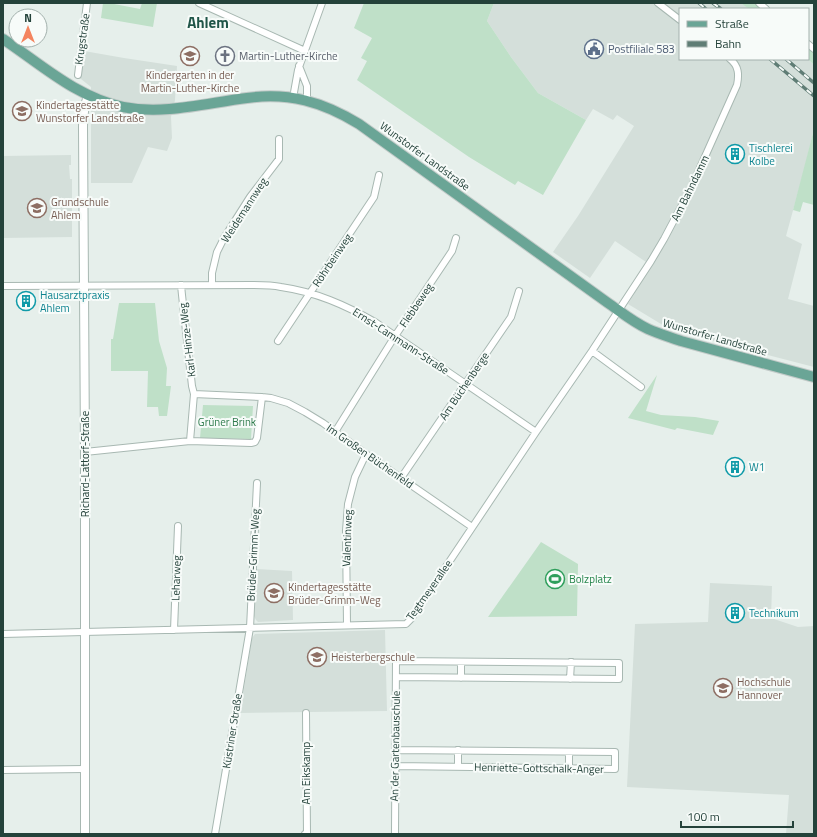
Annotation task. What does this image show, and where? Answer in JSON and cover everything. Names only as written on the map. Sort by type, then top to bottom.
[{"type":"main road","name":"Wunstorfer Landstraße","points":[[3,39],[53,74],[88,96],[123,106],[157,110],[248,97],[293,98],[307,100],[324,106],[359,124],[618,310],[647,329],[719,352],[814,376]]},
{"type":"street","name":"Krugstraße","points":[[78,74],[87,3]]},
{"type":"street","points":[[200,3],[305,51]]},
{"type":"street","points":[[293,98],[299,66],[322,3]]},
{"type":"street","points":[[658,3],[679,19]]},
{"type":"street","name":"Am Bahndamm","points":[[618,310],[658,250],[692,188],[737,86],[738,75],[736,66],[731,60]]},
{"type":"street","points":[[299,66],[307,86],[307,100]]},
{"type":"street","name":"Richard-Lattorf-Straße","points":[[85,834],[83,114],[88,96]]},
{"type":"street","name":"Weidemannweg","points":[[212,285],[212,273],[217,252],[224,238],[250,197],[279,159],[279,139]]},
{"type":"street","name":"Röhrbeinweg","points":[[278,341],[374,197],[379,175]]},
{"type":"street","name":"Flebbeweg","points":[[335,432],[395,336],[452,251],[456,238]]},
{"type":"street","name":"Karl-Hinze-Weg","points":[[181,285],[194,394]]},
{"type":"street","name":"Ernst-Cammann-Straße","points":[[3,286],[253,285],[282,287],[309,293],[352,309],[395,336],[536,432]]},
{"type":"street","name":"Am Büchenberge","points":[[401,478],[511,317],[519,291]]},
{"type":"street","name":"Tegtmeyerallee","points":[[3,634],[406,624],[592,351],[618,310]]},
{"type":"street","points":[[592,351],[641,387]]},
{"type":"street","points":[[190,441],[194,394]]},
{"type":"street","name":"Im Großen Büchenfeld","points":[[194,394],[262,397],[288,403],[323,423],[472,527]]},
{"type":"street","points":[[85,452],[190,441],[255,442],[257,438],[262,397]]},
{"type":"street","name":"Valentinweg","points":[[347,625],[346,531],[348,504],[355,477],[366,454]]},
{"type":"street","name":"Brüder-Grimm-Weg","points":[[250,628],[257,483]]},
{"type":"street","name":"Leharweg","points":[[174,630],[178,526]]},
{"type":"street","name":"Küstriner Straße","points":[[215,834],[250,628]]},
{"type":"street","name":"An der Gartenbauschule","points":[[395,834],[396,660],[461,662]]},
{"type":"street","points":[[396,677],[461,678],[570,679],[619,679],[619,663],[461,662],[461,678]]},
{"type":"street","points":[[570,679],[571,662]]},
{"type":"street","name":"Am Eikskamp","points":[[306,713],[306,834]]},
{"type":"street","name":"Henriette-Gottschalk-Anger","points":[[395,766],[615,769],[615,752],[396,750]]},
{"type":"street","points":[[458,750],[458,766]]},
{"type":"street","points":[[569,768],[570,752]]},
{"type":"street","points":[[3,770],[85,769]]},
{"type":"shaded area","points":[[494,3],[742,3],[748,8],[679,8],[679,60],[809,60],[814,65],[814,129],[786,236],[802,244],[788,299],[814,306],[814,367],[702,338],[666,327],[628,304],[659,252],[649,264],[615,241],[590,278],[553,252],[578,216],[634,126],[617,115],[613,120],[593,109],[586,120],[538,93],[511,57],[487,21]]},
{"type":"shaded area","points":[[84,51],[177,66],[175,100],[171,117],[172,138],[167,151],[148,147],[132,183],[91,183],[91,87],[81,79]]},
{"type":"shaded area","name":"Grundschule Ahlem","points":[[71,155],[71,165],[69,165],[70,179],[72,179],[72,237],[3,238],[3,156]]},
{"type":"shaded area","name":"Kindertagesstätte Brüder-Grimm-Weg","points":[[256,569],[292,571],[293,620],[258,622],[256,620],[254,616]]},
{"type":"shaded area","name":"Hochschule Hannover","points":[[710,583],[772,586],[771,618],[798,627],[814,626],[814,834],[786,834],[789,795],[627,787],[635,624],[708,622]]},
{"type":"shaded area","name":"Heisterbergschule","points":[[385,630],[387,711],[240,713],[252,638],[255,634]]},
{"type":"green space","points":[[103,3],[140,9],[142,3],[157,3],[153,27],[101,18]]},
{"type":"green space","points":[[364,3],[494,3],[487,21],[511,57],[538,93],[586,120],[543,195],[518,181],[515,185],[469,157],[357,80],[367,61],[361,58],[372,38],[354,28]]},
{"type":"green space","points":[[741,3],[754,3],[760,8],[748,8]]},
{"type":"green space","points":[[809,49],[814,53],[814,65],[809,60]]},
{"type":"green space","points":[[814,129],[814,205],[803,202],[800,212],[793,210]]},
{"type":"green space","points":[[119,303],[155,303],[159,341],[167,368],[166,386],[171,386],[167,416],[159,416],[158,407],[147,407],[148,371],[111,371],[111,339],[113,339]]},
{"type":"green space","points":[[657,375],[646,411],[661,415],[695,417],[719,421],[713,435],[677,428],[675,430],[628,418]]},
{"type":"green space","name":"Grüner Brink","points":[[203,405],[253,406],[251,439],[200,438]]},
{"type":"green space","points":[[541,542],[578,564],[577,616],[488,617]]},
{"type":"railway","points":[[699,3],[705,8]]},
{"type":"railway","points":[[713,3],[720,8]]},
{"type":"railway","points":[[771,60],[814,96]]},
{"type":"railway","points":[[787,60],[814,83]]},
{"type":"place","name":"Postfiliale 583","points":[[594,49]]},
{"type":"place","name":"Kindergarten in der Martin-Luther-Kirche","points":[[190,56]]},
{"type":"place","name":"Martin-Luther-Kirche","points":[[225,56]]},
{"type":"place","name":"Kindertagesstätte Wunstorfer Landstraße","points":[[22,111]]},
{"type":"place","name":"Tischlerei Kolbe","points":[[735,154]]},
{"type":"place","name":"Grundschule Ahlem","points":[[37,208]]},
{"type":"place","name":"Hausarztpraxis Ahlem","points":[[26,301]]},
{"type":"place","name":"W1","points":[[735,467]]},
{"type":"place","name":"Bolzplatz","points":[[555,579]]},
{"type":"place","name":"Kindertagesstätte Brüder-Grimm-Weg","points":[[274,593]]},
{"type":"place","name":"Technikum","points":[[735,613]]},
{"type":"place","name":"Heisterbergschule","points":[[317,657]]},
{"type":"place","name":"Hochschule Hannover","points":[[723,688]]},
{"type":"district","name":"Ahlem","points":[[208,22]]}]
